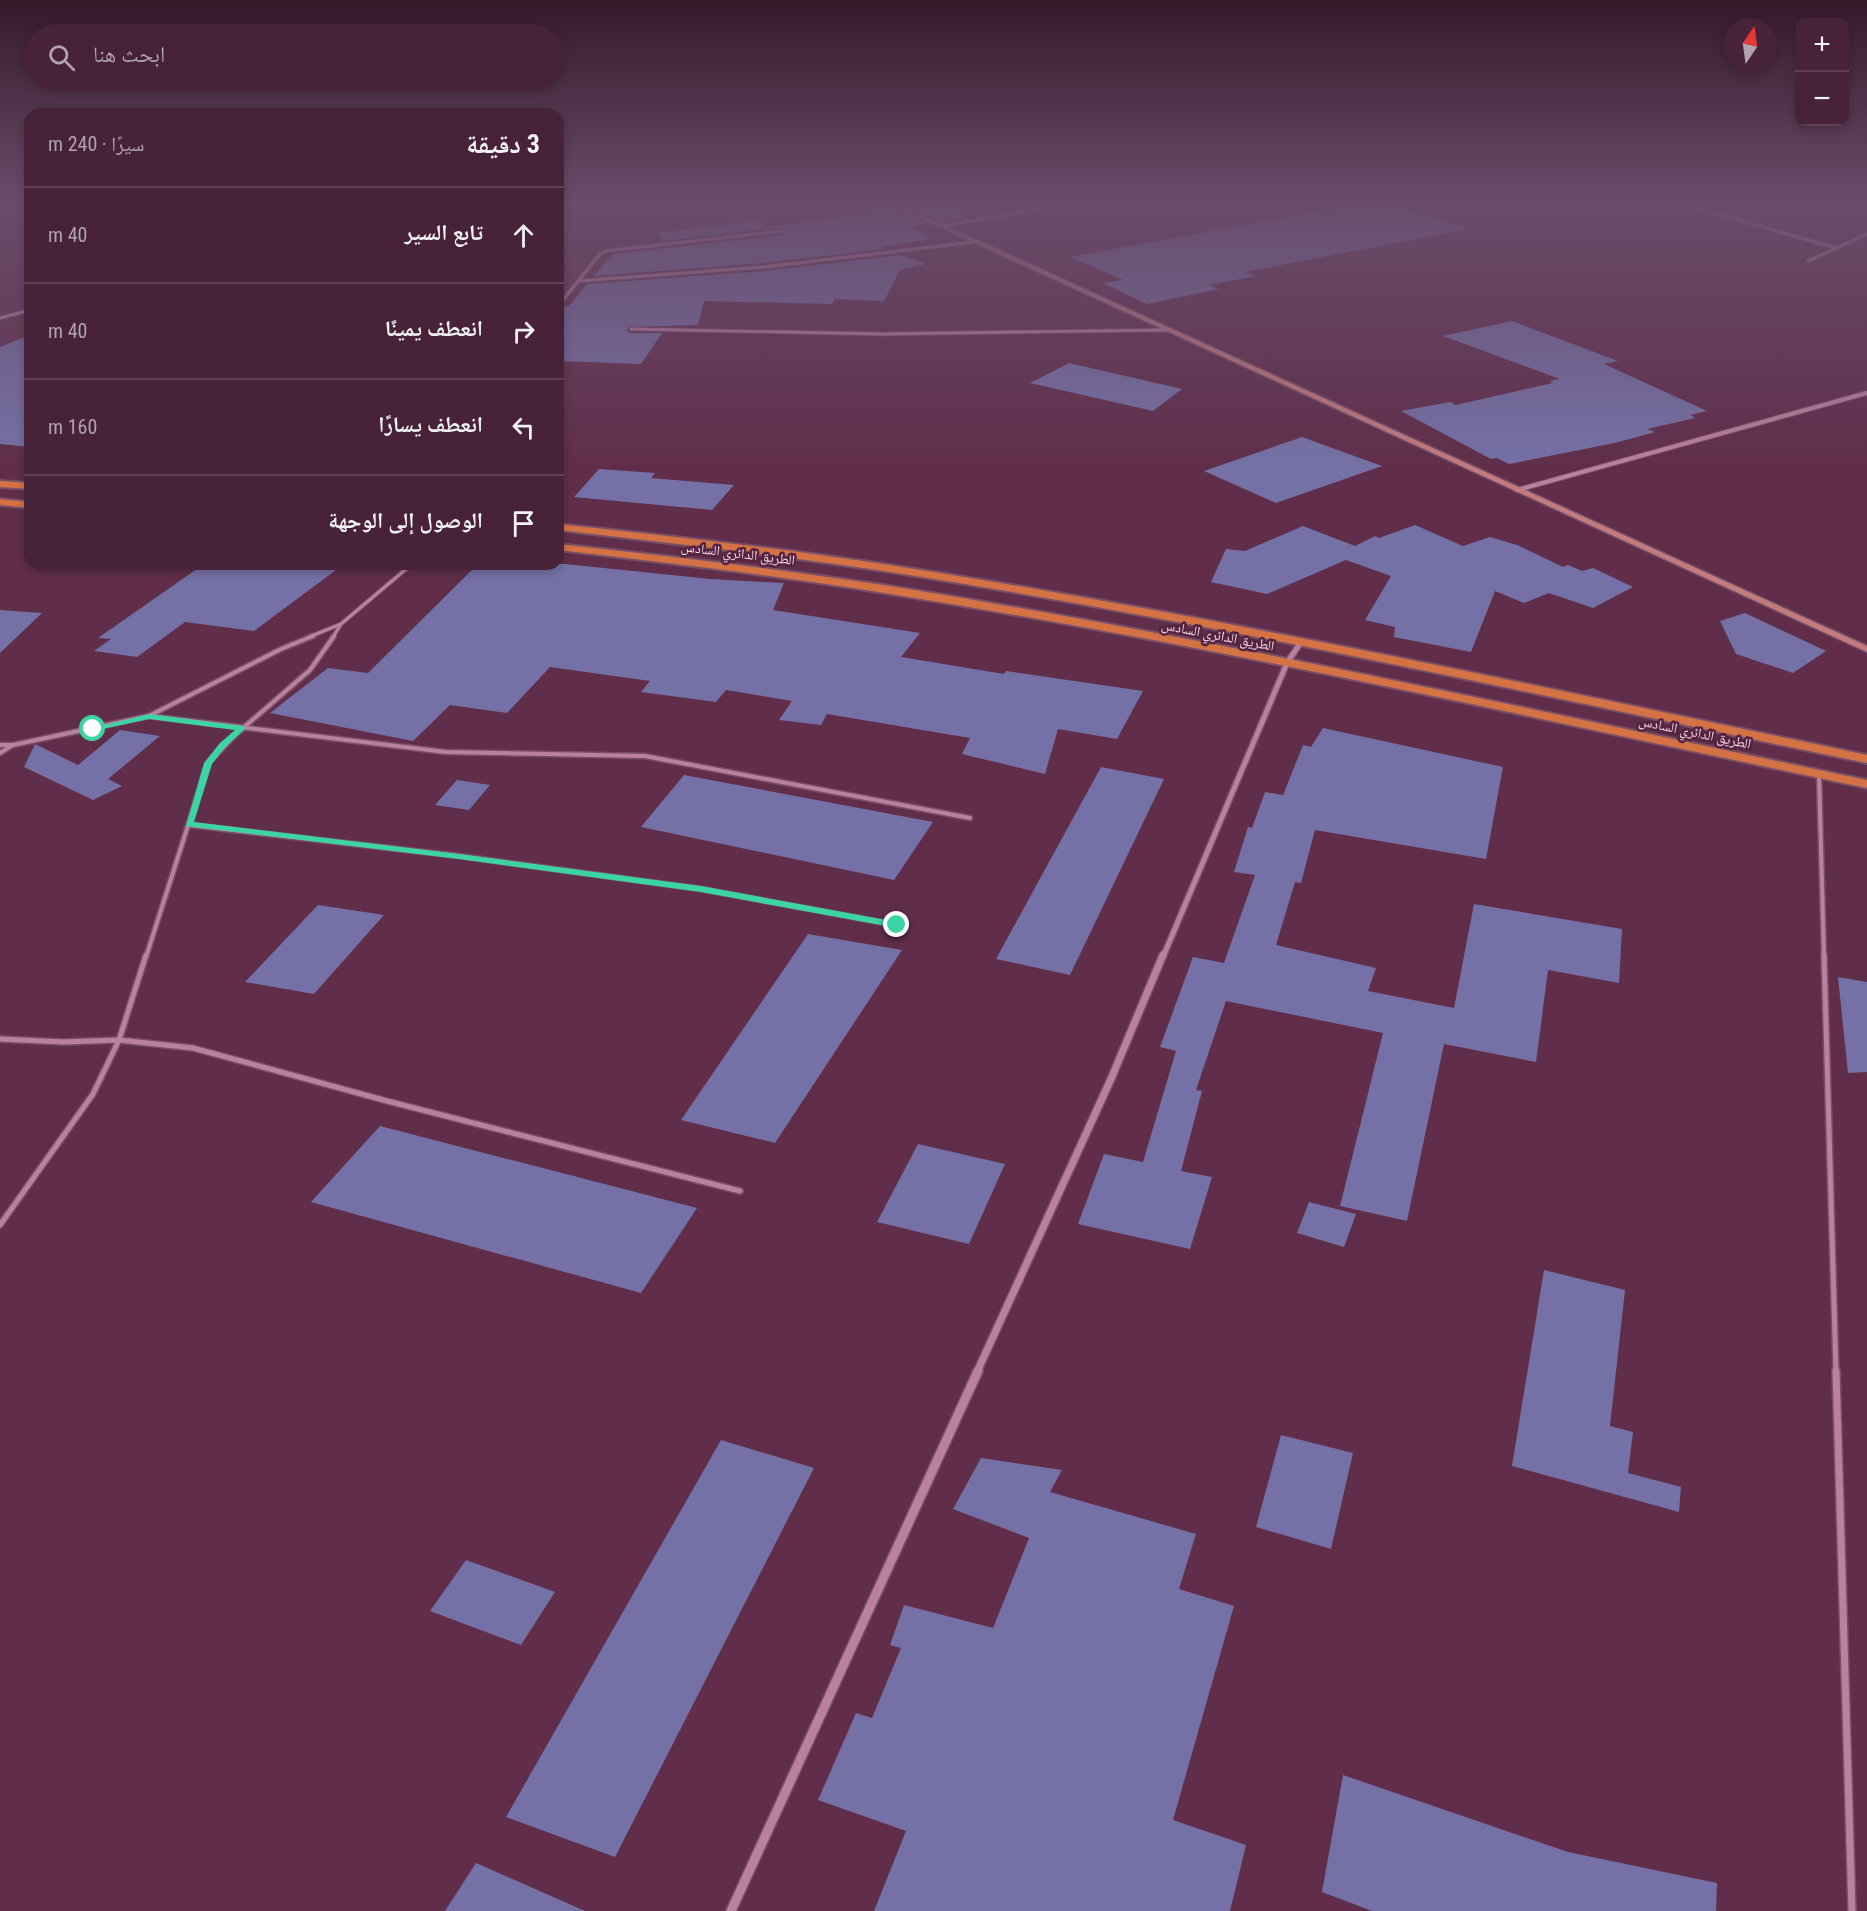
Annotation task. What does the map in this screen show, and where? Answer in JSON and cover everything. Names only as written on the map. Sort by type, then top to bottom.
[{"type":"highway","points":[[0,484],[24,486]]},
{"type":"highway","points":[[0,502],[24,504]]},
{"type":"highway","name":"الطريق الدائري السادس","points":[[564,528],[707,543],[898,570],[1088,601],[1301,642],[1867,759]]},
{"type":"highway","name":"الطريق الدائري السادس","points":[[564,548],[820,579],[1031,614],[1287,663],[1867,784]]},
{"type":"highway","points":[[881,589],[898,570]]},
{"type":"main road","points":[[1080,290],[1867,649]]},
{"type":"street","points":[[0,318],[24,312]]},
{"type":"street","points":[[631,329],[882,334],[1166,330]]},
{"type":"street","points":[[1516,490],[1867,393]]},
{"type":"street","points":[[731,1911],[1111,1079],[1287,663],[1301,642]]},
{"type":"lane","points":[[0,745],[14,745],[149,716],[281,649],[340,624],[405,570]]},
{"type":"lane","points":[[0,1225],[93,1094],[119,1040],[208,763],[223,744],[315,664],[340,624]]},
{"type":"lane","points":[[149,716],[446,752],[645,756],[970,818]]},
{"type":"lane","points":[[0,753],[14,745]]},
{"type":"lane","points":[[1819,774],[1852,1911]]},
{"type":"lane","points":[[189,825],[459,856],[689,888],[897,925]]},
{"type":"lane","points":[[0,1039],[63,1042],[119,1040],[193,1048],[387,1101],[740,1191]]},
{"type":"building","points":[[582,290],[890,290],[884,301],[835,299],[832,304],[704,301],[698,325],[628,327],[627,330],[630,333],[662,333],[641,364],[564,361],[564,306],[569,306]]},
{"type":"building","points":[[1118,290],[1213,290],[1147,304]]},
{"type":"building","points":[[1512,321],[1618,361],[1604,364],[1707,411],[1690,415],[1695,418],[1647,429],[1655,432],[1615,443],[1509,464],[1497,458],[1491,459],[1401,411],[1450,402],[1456,405],[1553,383],[1549,381],[1560,379],[1443,336]]},
{"type":"building","points":[[24,337],[24,446],[0,444],[0,347]]},
{"type":"building","points":[[1069,363],[1182,389],[1153,411],[1030,383]]},
{"type":"building","points":[[1302,437],[1382,466],[1276,503],[1204,471]]},
{"type":"building","points":[[599,469],[655,473],[651,478],[734,485],[712,510],[574,497]]},
{"type":"building","points":[[1415,525],[1463,546],[1490,537],[1517,545],[1563,567],[1568,565],[1582,571],[1593,568],[1633,587],[1593,608],[1549,593],[1524,603],[1495,591],[1471,652],[1394,637],[1395,627],[1365,620],[1391,576],[1346,560],[1267,594],[1211,582],[1226,549],[1245,551],[1303,526],[1355,546],[1375,536],[1379,538]]},
{"type":"building","points":[[565,564],[710,579],[784,583],[773,610],[920,633],[901,657],[1004,674],[1006,671],[1143,691],[1117,739],[1058,729],[1045,774],[962,754],[970,738],[827,714],[821,725],[779,720],[792,701],[726,690],[716,702],[641,692],[650,681],[550,667],[507,713],[450,705],[413,741],[270,713],[328,668],[368,673],[472,570],[564,570]]},
{"type":"building","points":[[195,570],[336,570],[254,631],[185,622],[137,657],[94,651],[111,639],[98,638]]},
{"type":"building","points":[[0,610],[42,613],[0,653]]},
{"type":"building","points":[[1745,613],[1826,651],[1793,673],[1736,654],[1720,621]]},
{"type":"building","points":[[1323,728],[1503,767],[1486,859],[1315,830],[1301,883],[1295,882],[1276,945],[1376,968],[1368,991],[1454,1008],[1474,904],[1622,929],[1619,983],[1548,970],[1536,1062],[1444,1044],[1407,1221],[1340,1206],[1383,1033],[1226,1001],[1196,1090],[1202,1091],[1181,1171],[1212,1177],[1190,1249],[1078,1224],[1104,1154],[1143,1162],[1176,1051],[1160,1047],[1193,957],[1224,963],[1255,875],[1234,872],[1248,827],[1252,828],[1265,792],[1283,795],[1303,745],[1311,747]]},
{"type":"building","points":[[120,730],[160,736],[108,779],[122,786],[93,800],[24,767],[35,744],[78,765]]},
{"type":"building","points":[[1101,767],[1164,779],[1070,975],[996,959]]},
{"type":"building","points":[[684,775],[933,822],[894,880],[641,827]]},
{"type":"building","points":[[457,780],[490,785],[469,810],[435,805]]},
{"type":"building","points":[[318,905],[384,915],[314,994],[245,982]]},
{"type":"building","points":[[808,934],[902,950],[775,1143],[681,1120]]},
{"type":"building","points":[[1838,977],[1867,982],[1867,1072],[1848,1073]]},
{"type":"building","points":[[380,1126],[697,1208],[641,1293],[311,1202]]},
{"type":"building","points":[[918,1144],[1005,1164],[969,1244],[877,1222]]},
{"type":"building","points":[[1309,1202],[1356,1214],[1344,1247],[1297,1233]]},
{"type":"building","points":[[1544,1270],[1625,1290],[1610,1426],[1633,1432],[1628,1473],[1681,1487],[1679,1512],[1512,1466]]},
{"type":"building","points":[[1281,1435],[1353,1453],[1331,1549],[1256,1527]]},
{"type":"building","points":[[721,1440],[814,1468],[615,1857],[506,1817]]},
{"type":"building","points":[[981,1458],[1062,1470],[1050,1492],[1196,1534],[1179,1589],[1234,1606],[1173,1820],[1246,1845],[1230,1911],[874,1911],[906,1831],[818,1800],[856,1713],[872,1718],[901,1648],[890,1645],[904,1605],[993,1628],[1029,1538],[953,1509]]},
{"type":"building","points":[[466,1560],[555,1592],[521,1645],[430,1611]]},
{"type":"building","points":[[1343,1775],[1568,1852],[1717,1883],[1716,1911],[1372,1911],[1322,1892]]},
{"type":"building","points":[[476,1863],[585,1911],[445,1911]]},
{"type":"route","points":[[93,729],[149,716],[242,728],[223,744],[208,763],[189,825],[459,856],[701,889],[897,925]]}]
